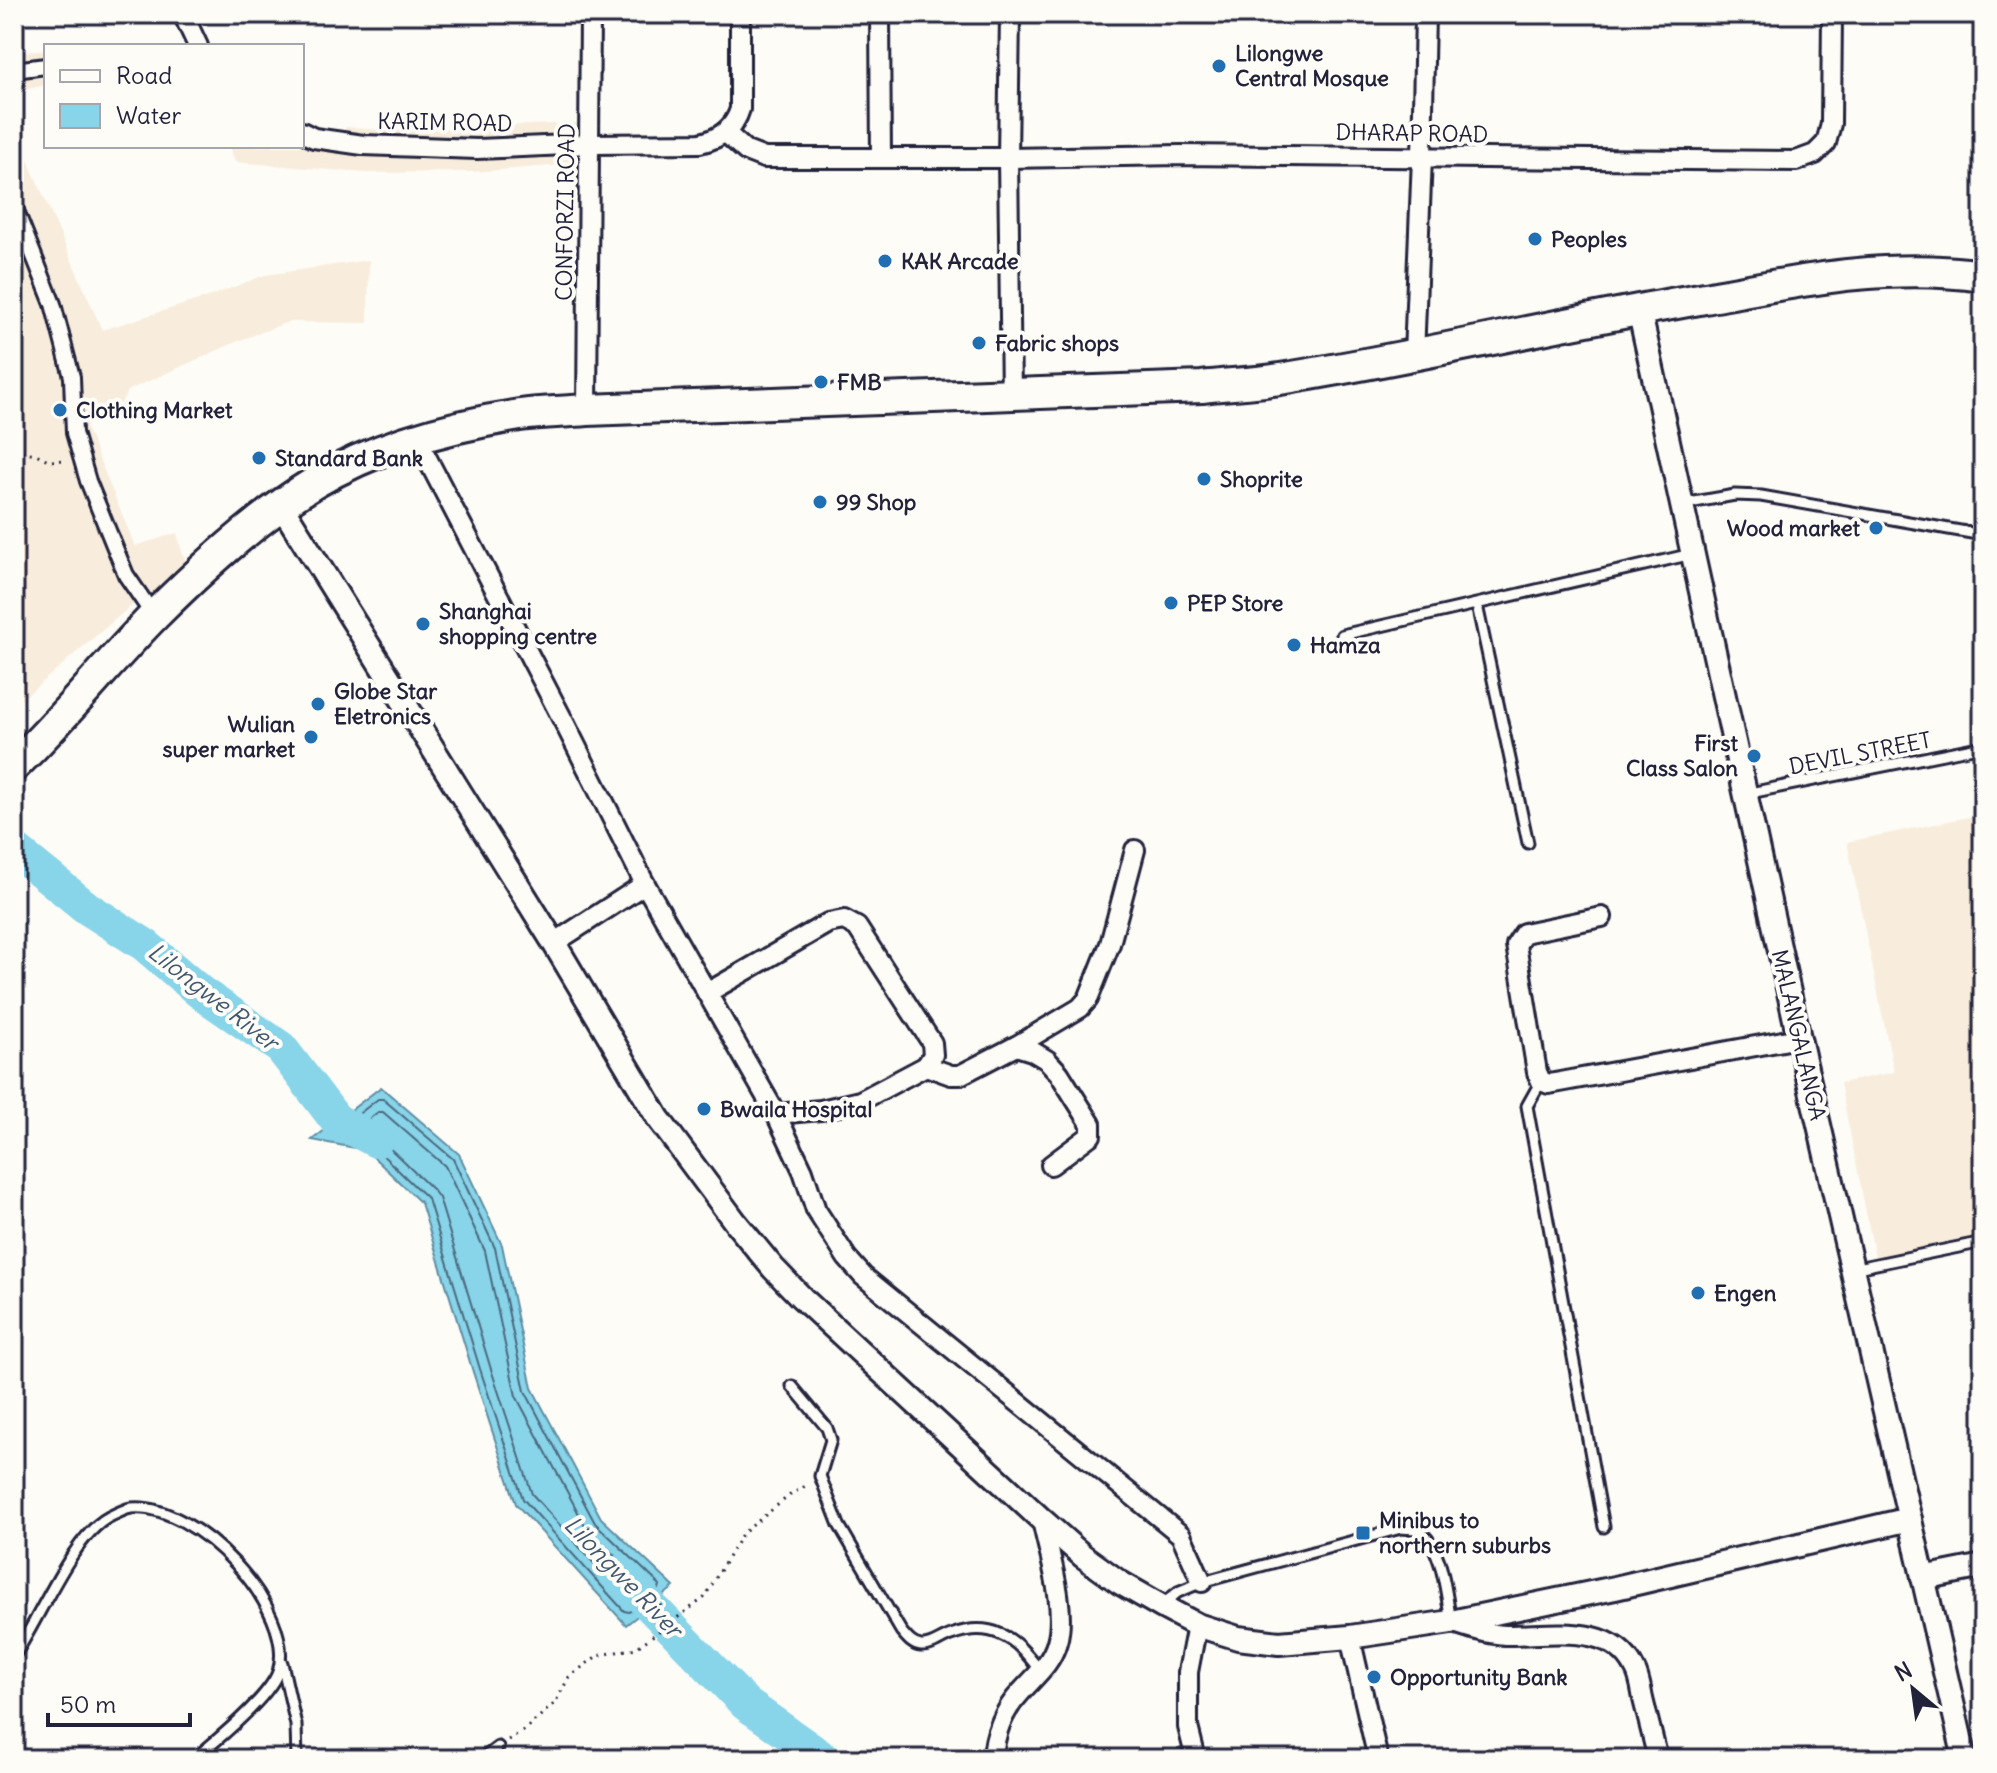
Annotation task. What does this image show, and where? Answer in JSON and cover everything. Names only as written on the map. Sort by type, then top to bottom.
[{"type":"highway","points":[[14,766],[154,616],[209,563],[281,505],[315,483],[381,451],[473,424],[523,415],[587,410],[1202,387],[1277,379],[1414,355],[1639,309],[1815,278],[1925,270],[1983,276]]},
{"type":"street","points":[[183,14],[197,44]]},
{"type":"street","name":"CONFORZI ROAD","points":[[587,410],[590,14]]},
{"type":"street","points":[[725,132],[736,120],[740,109],[740,14]]},
{"type":"street","points":[[880,14],[881,158]]},
{"type":"street","points":[[1010,14],[1011,395]]},
{"type":"street","points":[[1414,355],[1425,14]]},
{"type":"street","name":"DHARAP ROAD","points":[[725,132],[746,151],[764,158],[1180,155],[1796,161],[1815,154],[1826,143],[1831,124],[1832,14]]},
{"type":"street","points":[[14,70],[44,66]]},
{"type":"street","name":"KARIM ROAD","points":[[304,133],[314,138],[377,145],[477,149],[700,143],[713,140],[725,132]]},
{"type":"street","points":[[14,206],[53,304],[72,377],[74,433],[88,481],[126,575],[154,616]]},
{"type":"street","name":"MALANGALANGA","points":[[1639,309],[1799,1038],[1965,1759]]},
{"type":"street","points":[[417,439],[645,884],[776,1114],[803,1171],[816,1210],[847,1258],[863,1276],[1181,1535],[1202,1582]]},
{"type":"street","points":[[281,505],[554,943],[658,1118],[736,1223],[802,1298],[1042,1520],[1119,1582],[1197,1625],[1238,1638],[1279,1643],[1350,1637],[1451,1622],[1615,1588],[1910,1519]]},
{"type":"street","points":[[926,1066],[960,1075],[1080,1008],[1088,999],[1110,944],[1135,850]]},
{"type":"street","points":[[554,943],[645,884]]},
{"type":"street","points":[[1602,917],[1524,933],[1516,945],[1541,1081],[1549,1084],[1799,1038]]},
{"type":"street","points":[[707,993],[828,923],[844,920],[857,927],[932,1043],[933,1055],[926,1066],[860,1101],[842,1107],[776,1114]]},
{"type":"street","points":[[1016,1046],[1047,1060],[1059,1073],[1091,1124],[1091,1135],[1051,1165]]},
{"type":"street","points":[[993,1759],[993,1747],[1009,1705],[1041,1672],[1057,1642],[1059,1600],[1042,1520]]},
{"type":"street","points":[[1923,1578],[1983,1566]]},
{"type":"street","points":[[1451,1622],[1502,1635],[1582,1634],[1599,1637],[1612,1645],[1627,1655],[1636,1670],[1658,1759]]},
{"type":"street","points":[[1196,1759],[1188,1727],[1188,1672],[1197,1625]]},
{"type":"street","points":[[1350,1637],[1378,1759]]},
{"type":"lane","points":[[1683,504],[1735,495],[1761,496],[1983,535]]},
{"type":"lane","points":[[1342,635],[1692,554]]},
{"type":"lane","points":[[1477,605],[1528,843]]},
{"type":"lane","name":"DEVIL STREET","points":[[1745,794],[1983,746]]},
{"type":"lane","points":[[1541,1081],[1527,1106],[1604,1527]]},
{"type":"lane","points":[[1852,1269],[1983,1242]]},
{"type":"lane","points":[[792,1386],[827,1428],[831,1440],[820,1476],[839,1525],[910,1642],[922,1646],[980,1629],[1002,1634],[1021,1647],[1041,1672]]},
{"type":"lane","points":[[14,1656],[88,1533],[107,1518],[130,1508],[157,1510],[193,1525],[241,1569],[267,1608],[276,1631],[296,1725],[297,1759]]},
{"type":"lane","points":[[1161,1606],[1178,1592],[1202,1582],[1401,1528],[1425,1536],[1434,1547],[1451,1622]]},
{"type":"lane","points":[[194,1759],[269,1689],[281,1656]]},
{"type":"lane","points":[[482,1759],[498,1747]]},
{"type":"path","points":[[14,450],[36,454],[50,461],[82,459]]},
{"type":"path","points":[[498,1747],[522,1732],[555,1703],[569,1677],[597,1656],[636,1648],[704,1598],[742,1534],[790,1495],[820,1476]]},
{"type":"shaded area","points":[[44,50],[44,85],[14,92],[14,53]]},
{"type":"shaded area","name":"Clothing Market","points":[[14,121],[20,142],[102,330],[208,297],[265,275],[369,260],[368,323],[288,322],[129,390],[120,404],[92,415],[86,427],[135,546],[177,533],[189,566],[145,604],[132,605],[14,706]]},
{"type":"shaded area","points":[[580,123],[578,164],[473,172],[366,173],[235,162],[230,148],[304,146],[335,150],[346,127],[383,130]]},
{"type":"shaded area","points":[[1983,814],[1983,1239],[1876,1262],[1840,1083],[1894,1072],[1847,842]]},
{"type":"water","points":[[381,1087],[459,1154],[502,1245],[532,1388],[601,1518],[674,1587],[626,1625],[516,1504],[421,1203],[366,1150],[312,1140]]},
{"type":"waterway","name":"Lilongwe River","points":[[14,849],[87,908],[145,945],[200,992],[281,1048],[336,1120],[376,1141]]},
{"type":"waterway","name":"Lilongwe River","points":[[618,1573],[746,1704],[824,1759]]},
{"type":"place","name":"Lilongwe Central Mosque","points":[[1219,66]]},
{"type":"place","name":"Peoples","points":[[1535,239]]},
{"type":"place","name":"KAK Arcade","points":[[885,261]]},
{"type":"place","name":"Fabric shops","points":[[979,343]]},
{"type":"place","name":"FMB","points":[[821,382]]},
{"type":"place","name":"Clothing Market","points":[[60,410]]},
{"type":"place","name":"Standard Bank","points":[[259,458]]},
{"type":"place","name":"Shoprite","points":[[1204,479]]},
{"type":"place","name":"99 Shop","points":[[820,502]]},
{"type":"place","name":"Wood market","points":[[1876,528]]},
{"type":"place","name":"PEP Store","points":[[1171,603]]},
{"type":"place","name":"Shanghai shopping centre","points":[[423,624]]},
{"type":"place","name":"Hamza","points":[[1294,645]]},
{"type":"place","name":"Globe Star Eletronics","points":[[318,704]]},
{"type":"place","name":"Wulian super market","points":[[311,737]]},
{"type":"place","name":"First Class Salon","points":[[1754,756]]},
{"type":"place","name":"Bwaila Hospital","points":[[704,1109]]},
{"type":"place","name":"Engen","points":[[1698,1293]]},
{"type":"place","name":"Minibus to northern suburbs","points":[[1363,1533]]},
{"type":"place","name":"Opportunity Bank","points":[[1374,1677]]}]
